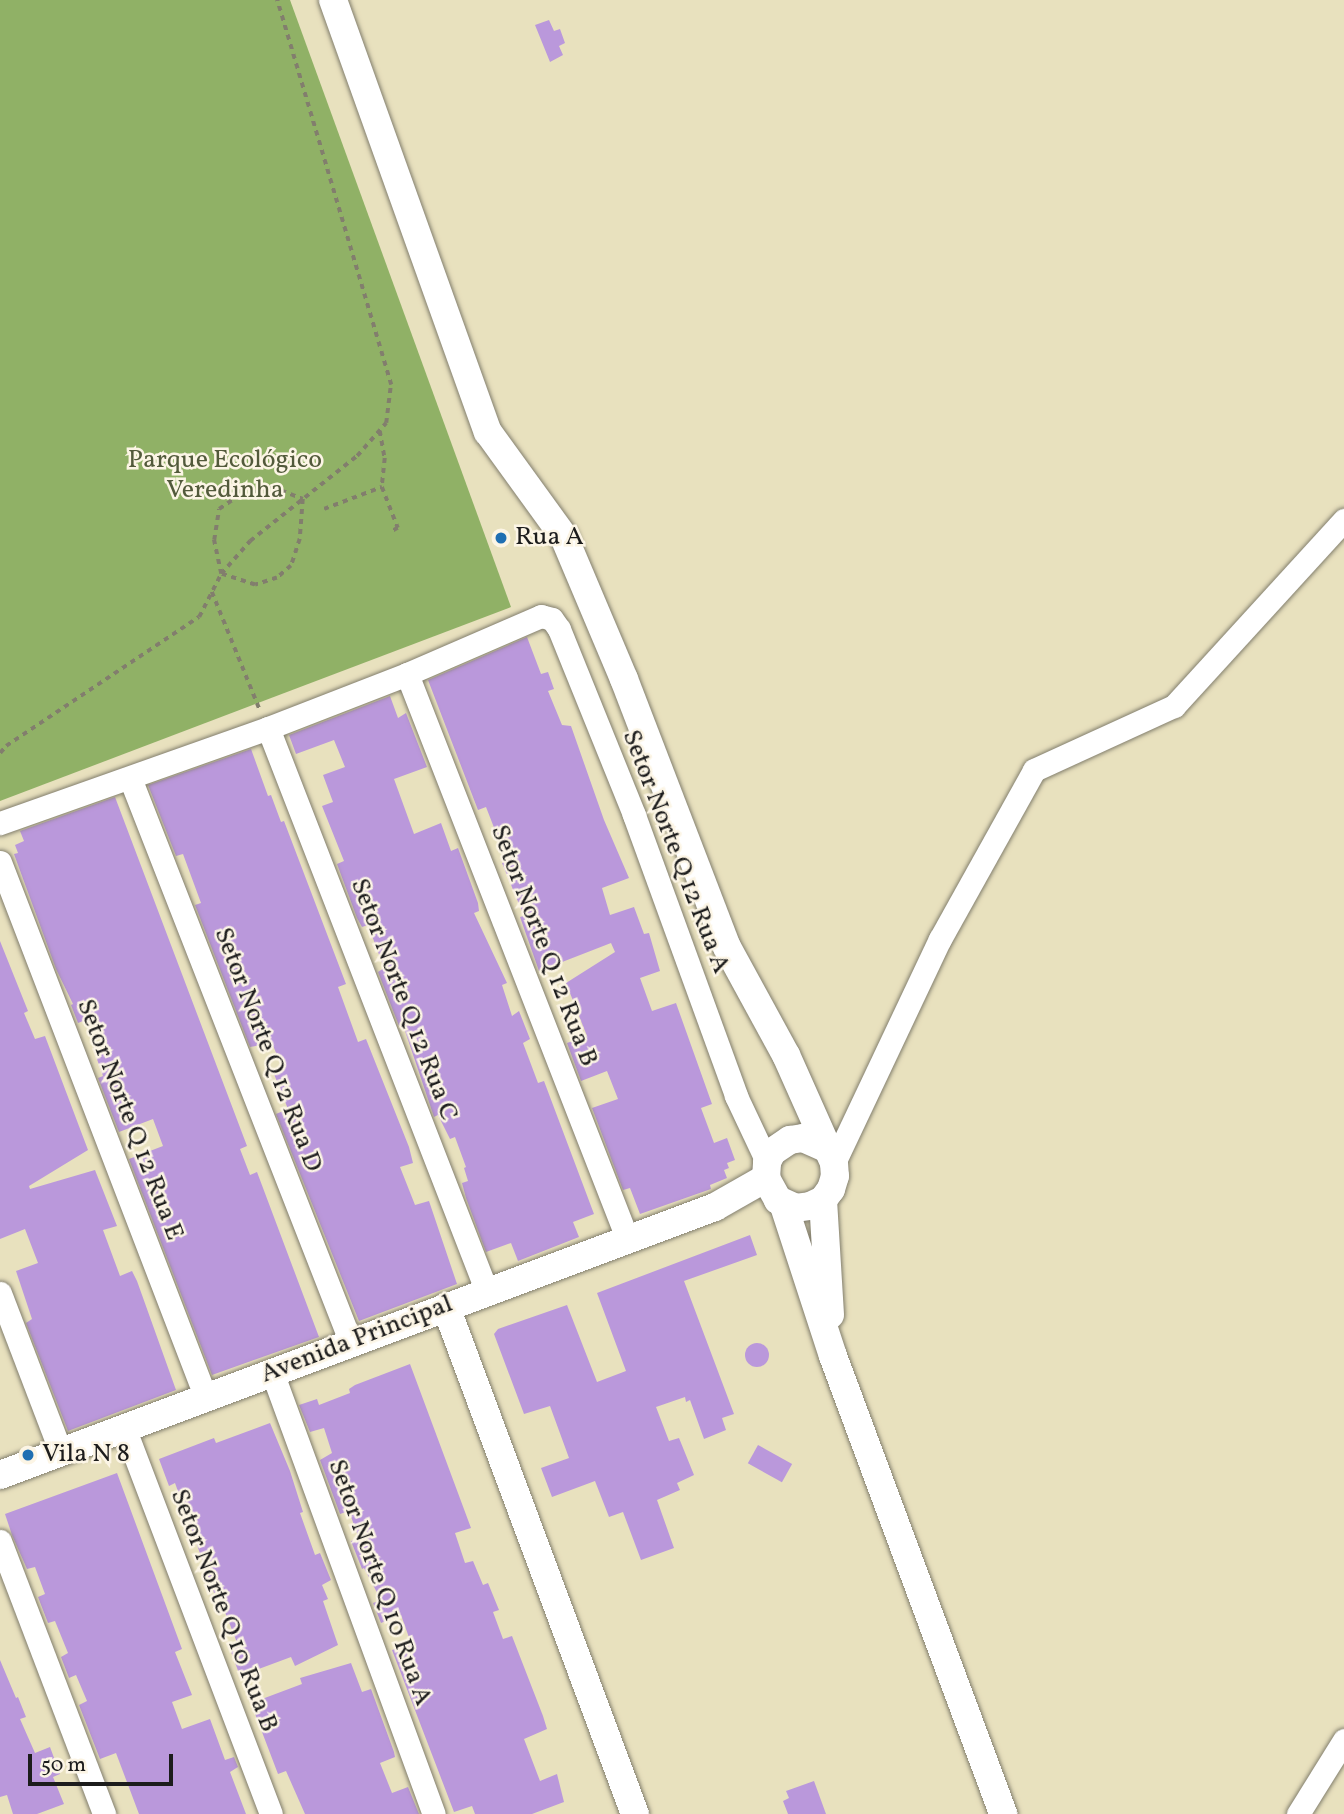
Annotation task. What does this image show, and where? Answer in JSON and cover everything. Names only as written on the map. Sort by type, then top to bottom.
[{"type":"street","points":[[333,0],[488,432],[564,537],[624,679],[727,947],[786,1055],[830,1155],[835,1176],[831,1189],[823,1200],[833,1356]]},
{"type":"street","points":[[830,1155],[940,939],[1034,770],[1174,706],[1344,520]]},
{"type":"street","name":"Setor Norte Q 12 Rua A","points":[[407,674],[541,616],[552,619],[559,629],[634,816],[736,1096],[777,1171]]},
{"type":"street","points":[[0,823],[268,728],[407,674]]},
{"type":"street","name":"Setor Norte Q 12 Rua B","points":[[407,674],[627,1238]]},
{"type":"street","name":"Setor Norte Q 12 Rua C","points":[[268,728],[487,1292]]},
{"type":"street","name":"Setor Norte Q 12 Rua D","points":[[130,778],[351,1343]]},
{"type":"street","name":"Setor Norte Q 12 Rua E","points":[[0,862],[206,1398]]},
{"type":"street","points":[[786,1055],[777,1171],[833,1356],[1003,1814]]},
{"type":"street","name":"Avenida Principal","points":[[0,1475],[60,1450],[715,1207],[777,1171],[803,1138],[830,1155]]},
{"type":"street","name":"Avenida Principal","points":[[777,1171],[803,1207],[823,1200]]},
{"type":"street","points":[[0,1293],[60,1450]]},
{"type":"street","points":[[446,1307],[635,1814]]},
{"type":"street","name":"Setor Norte Q 10 Rua A","points":[[272,1372],[434,1814]]},
{"type":"street","name":"Setor Norte Q 10 Rua B","points":[[124,1427],[271,1814]]},
{"type":"street","points":[[0,1541],[104,1814]]},
{"type":"street","points":[[1298,1814],[1344,1740]]},
{"type":"path","points":[[0,753],[6,746],[199,617],[221,574],[250,541],[357,456],[386,423],[391,384],[277,0]]},
{"type":"path","points":[[380,431],[385,458],[382,488],[398,528],[393,531]]},
{"type":"path","points":[[221,574],[214,540],[219,509],[241,494],[272,487],[303,499]]},
{"type":"path","points":[[324,509],[382,488]]},
{"type":"path","points":[[221,574],[255,585],[277,578],[291,566],[300,539],[303,499]]},
{"type":"path","points":[[212,592],[268,728]]},
{"type":"green space","name":"Parque Ecológico Veredinha","points":[[0,0],[290,0],[511,607],[0,801]]},
{"type":"building","points":[[549,20],[554,31],[560,29],[565,43],[559,46],[563,55],[550,62],[535,25]]},
{"type":"building","points":[[527,637],[541,674],[548,672],[554,689],[548,691],[562,725],[571,726],[604,820],[629,878],[602,888],[610,915],[634,907],[644,934],[649,933],[660,971],[640,978],[652,1011],[676,1003],[712,1104],[701,1108],[714,1143],[727,1138],[735,1160],[727,1163],[729,1168],[724,1170],[727,1178],[710,1185],[711,1189],[640,1214],[630,1188],[623,1190],[592,1108],[618,1099],[607,1071],[581,1081],[567,1043],[587,1036],[566,983],[615,952],[611,943],[539,971],[520,917],[524,916],[502,863],[507,861],[486,807],[478,810],[428,680]]},
{"type":"building","points":[[390,696],[398,718],[406,713],[427,767],[394,779],[414,834],[441,823],[451,851],[458,848],[478,903],[479,911],[474,913],[507,983],[502,985],[512,1016],[519,1011],[530,1039],[523,1043],[538,1083],[544,1081],[594,1214],[573,1222],[579,1237],[518,1261],[511,1243],[486,1252],[466,1198],[462,1183],[468,1181],[464,1168],[466,1167],[455,1137],[450,1139],[438,1115],[434,1117],[403,1025],[399,1026],[378,972],[384,968],[368,925],[362,927],[357,918],[337,864],[344,861],[322,806],[333,802],[323,775],[345,767],[334,740],[296,754],[289,735]]},
{"type":"building","points":[[251,749],[268,796],[271,795],[281,822],[284,821],[346,984],[338,987],[358,1042],[366,1039],[409,1147],[413,1163],[400,1167],[415,1205],[429,1201],[457,1284],[359,1321],[276,1114],[288,1109],[274,1074],[283,1070],[272,1043],[250,1047],[195,905],[201,903],[183,854],[176,856],[148,785]]},
{"type":"building","points":[[115,797],[247,1146],[240,1149],[250,1175],[257,1172],[319,1337],[212,1375],[129,1159],[163,1146],[153,1119],[119,1132],[98,1078],[103,1076],[93,1048],[107,1043],[96,1016],[78,1023],[14,854],[18,853],[15,845],[24,841],[20,831]]},
{"type":"building","points":[[0,941],[28,1011],[24,1013],[35,1039],[45,1036],[88,1150],[29,1186],[30,1189],[95,1170],[117,1226],[103,1230],[120,1276],[132,1271],[137,1281],[176,1390],[68,1431],[26,1323],[32,1319],[16,1271],[38,1263],[25,1229],[0,1239]]},
{"type":"building","points":[[750,1235],[757,1255],[684,1281],[734,1414],[722,1418],[726,1430],[704,1439],[690,1400],[686,1402],[685,1397],[656,1407],[669,1441],[679,1438],[694,1475],[677,1483],[680,1490],[657,1500],[674,1548],[641,1560],[623,1512],[609,1517],[595,1481],[552,1497],[541,1468],[569,1458],[550,1406],[524,1414],[494,1334],[498,1329],[567,1305],[597,1382],[626,1371],[597,1293]]},
{"type":"building","points":[[757,1343],[765,1347],[769,1355],[765,1363],[757,1367],[749,1363],[745,1355],[749,1347]]},
{"type":"building","points":[[410,1364],[471,1528],[455,1533],[465,1563],[473,1561],[483,1585],[488,1583],[499,1610],[493,1612],[503,1639],[512,1636],[547,1729],[524,1739],[540,1781],[557,1774],[564,1802],[532,1814],[475,1814],[472,1806],[454,1812],[392,1650],[411,1643],[401,1615],[381,1623],[373,1603],[381,1600],[364,1568],[362,1569],[351,1541],[359,1539],[349,1511],[340,1514],[320,1460],[332,1453],[324,1428],[310,1432],[299,1405],[317,1399],[319,1405],[350,1393],[349,1389],[355,1385]]},
{"type":"building","points":[[270,1423],[290,1471],[303,1512],[300,1513],[315,1555],[320,1553],[331,1580],[322,1585],[328,1599],[323,1601],[338,1645],[295,1666],[291,1657],[240,1676],[230,1649],[238,1645],[217,1592],[214,1593],[175,1483],[169,1486],[159,1459],[214,1438],[216,1443]]},
{"type":"building","points":[[758,1445],[792,1464],[782,1482],[748,1463]]},
{"type":"building","points":[[117,1473],[182,1649],[175,1652],[192,1695],[172,1702],[182,1729],[210,1719],[225,1760],[234,1757],[238,1767],[230,1772],[246,1814],[139,1814],[116,1753],[100,1759],[79,1705],[87,1701],[76,1675],[69,1678],[61,1657],[68,1653],[55,1621],[48,1623],[38,1597],[45,1594],[35,1567],[27,1569],[12,1535],[5,1514]]},
{"type":"building","points":[[0,1660],[26,1717],[20,1719],[35,1753],[50,1747],[60,1774],[53,1777],[64,1804],[37,1814],[13,1814],[7,1795],[0,1797]]},
{"type":"building","points":[[351,1663],[362,1692],[371,1689],[394,1752],[395,1757],[380,1763],[392,1793],[408,1787],[419,1814],[305,1814],[286,1771],[278,1774],[251,1703],[302,1684],[300,1678]]},
{"type":"building","points":[[814,1781],[826,1814],[788,1814],[783,1801],[789,1798],[786,1791]]},
{"type":"place","name":"Rua A","points":[[501,538]]},
{"type":"place","name":"Vila N 8","points":[[28,1455]]}]
